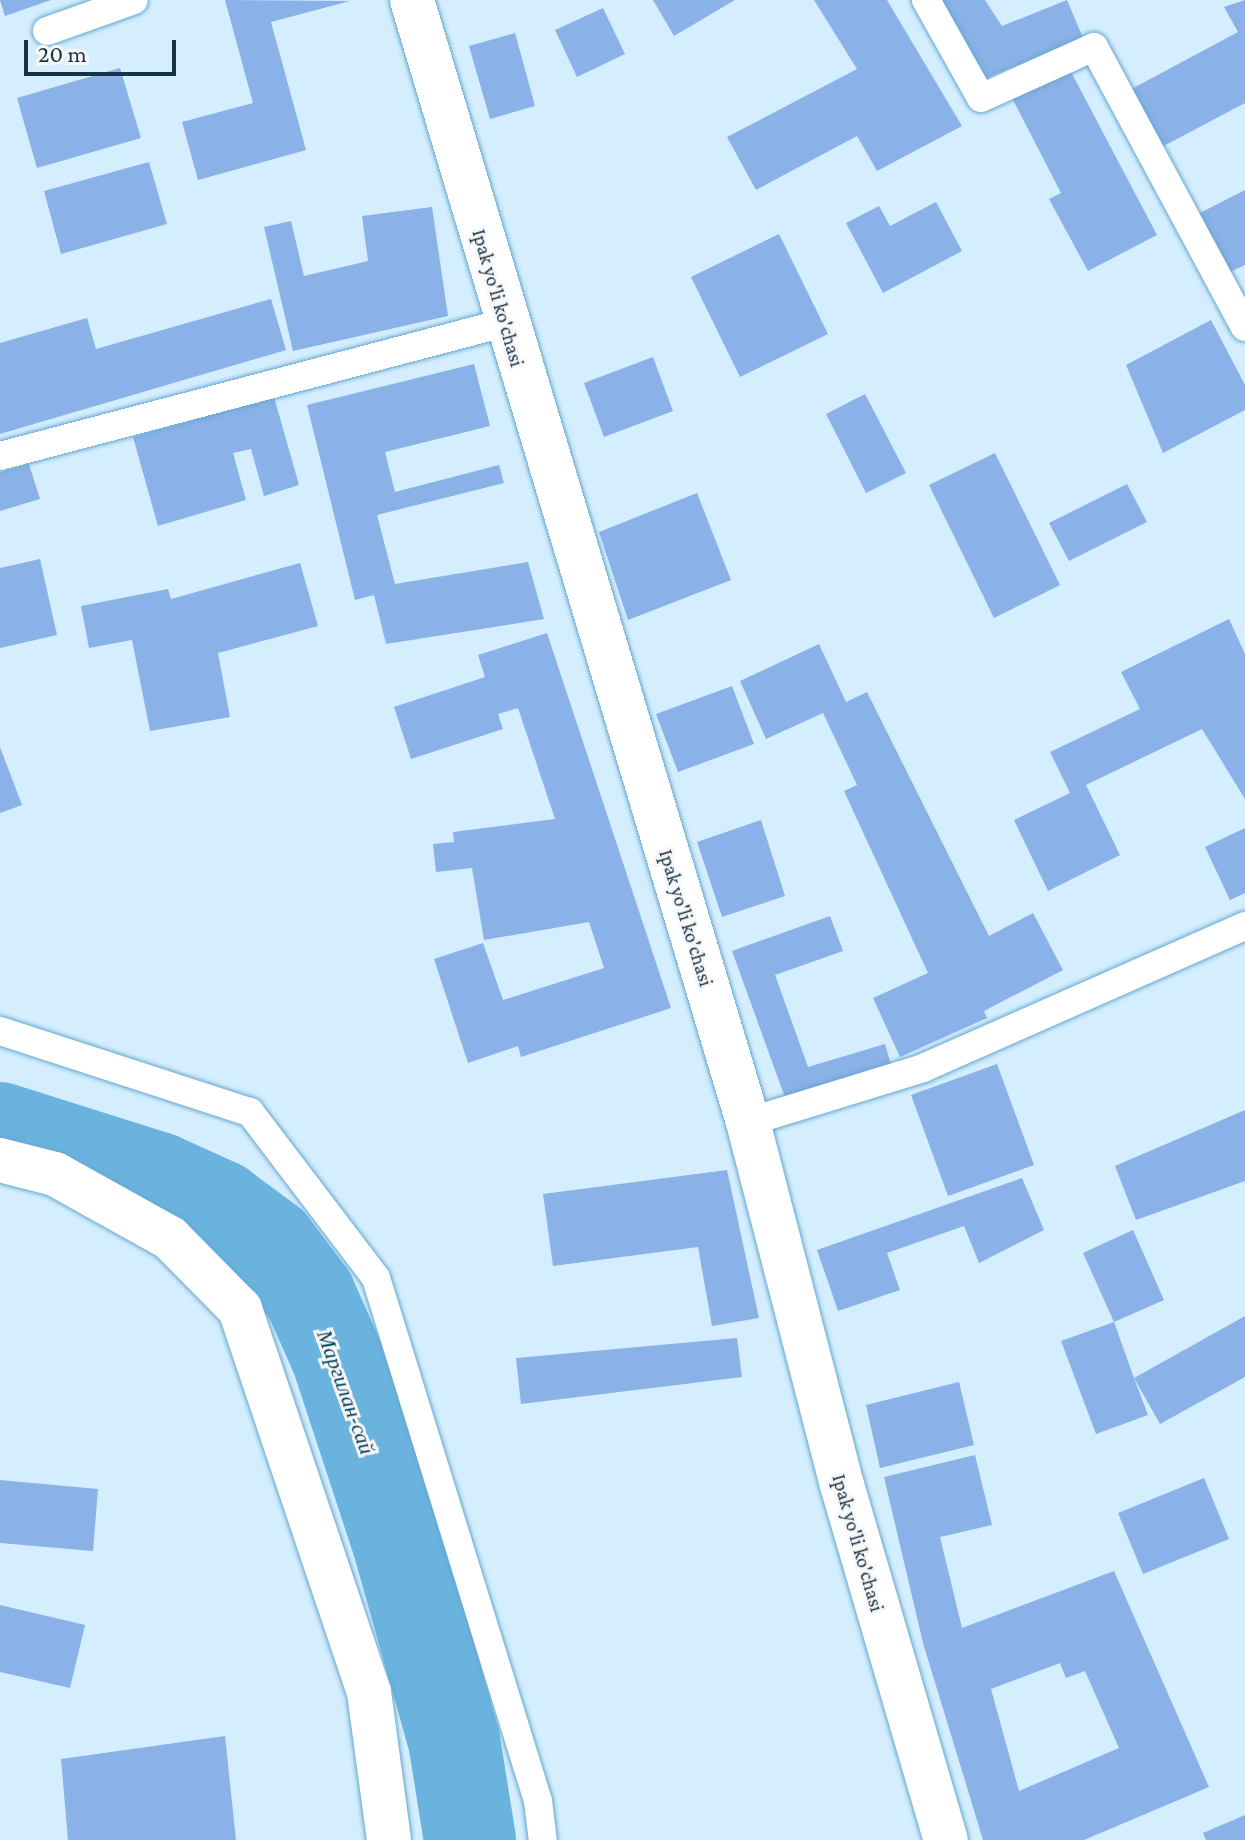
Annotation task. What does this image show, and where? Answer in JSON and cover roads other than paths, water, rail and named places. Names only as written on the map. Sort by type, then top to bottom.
[{"type":"main road","name":"Ipak yo'li ko'chasi","points":[[412,0],[504,323],[748,1122],[842,1485],[946,1840]]},
{"type":"main road","points":[[0,1160],[55,1174],[170,1238],[240,1309],[369,1692],[389,1840]]},
{"type":"lane","points":[[47,31],[134,0]]},
{"type":"lane","points":[[926,0],[981,98],[1094,47],[1235,285],[1245,327]]},
{"type":"lane","points":[[0,456],[504,323]]},
{"type":"lane","points":[[748,1122],[923,1068],[1245,926]]},
{"type":"lane","points":[[0,1031],[250,1112],[376,1278],[538,1801],[543,1840]]},
{"type":"waterway","name":"Маргилан-сай","points":[[0,1128],[158,1178],[220,1206],[271,1244],[310,1296],[337,1357],[399,1546],[454,1740],[470,1840]]}]
